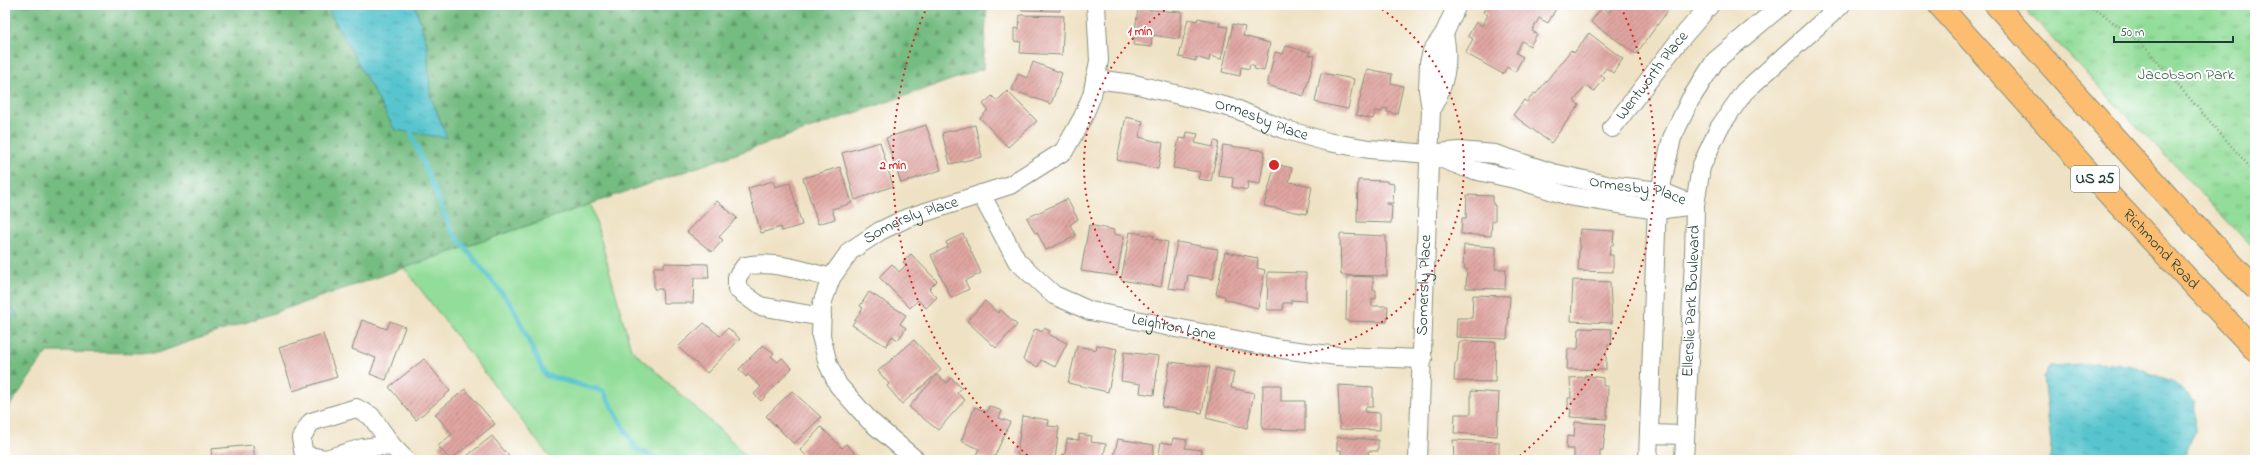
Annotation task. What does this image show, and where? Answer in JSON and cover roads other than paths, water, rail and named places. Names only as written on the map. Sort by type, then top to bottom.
[{"type":"highway","name":"Richmond Road","points":[[1939,5],[2113,199],[2255,350]]},
{"type":"highway","name":"US 25","points":[[1996,5],[2168,197],[2255,288]]},
{"type":"street","name":"Somersly Place","points":[[916,460],[870,421],[838,385],[828,364],[821,336],[822,304],[831,278],[850,251],[880,231],[907,218],[1010,185],[1064,151],[1083,117],[1092,95],[1099,61],[1096,5]]},
{"type":"street","name":"Somersly Place","points":[[1418,460],[1423,359],[1431,109],[1441,92],[1445,72],[1448,52],[1444,34],[1457,5]]},
{"type":"street","name":"Wentworth Place","points":[[1612,128],[1678,42],[1710,5]]},
{"type":"street","points":[[1648,460],[1657,210],[1672,138],[1694,93],[1715,61],[1782,5]]},
{"type":"street","name":"Ellerslie Park Boulevard","points":[[1684,460],[1694,259],[1695,205],[1701,167],[1719,128],[1744,92],[1841,5]]},
{"type":"street","name":"Ormesby Place","points":[[1095,79],[1134,84],[1236,109],[1283,129],[1328,142],[1369,149],[1429,154],[1459,150],[1495,154],[1553,173],[1591,181],[1660,191],[1695,205]]},
{"type":"street","name":"Ormesby Place","points":[[1429,154],[1469,169],[1518,180],[1569,196],[1657,210],[1695,205]]},
{"type":"street","name":"Leighton Lane","points":[[981,194],[1017,261],[1054,295],[1090,311],[1282,349],[1336,356],[1423,359]]},
{"type":"street","points":[[822,317],[760,306],[737,289],[737,277],[745,266],[757,263],[780,265],[831,278]]},
{"type":"street","points":[[393,447],[363,448],[326,459],[304,455],[301,438],[311,422],[356,408],[371,416],[393,447],[406,460]]},
{"type":"street","points":[[1649,434],[1685,435]]},
{"type":"water","points":[[326,5],[415,5],[427,45],[430,94],[447,138],[395,130]]},
{"type":"water","points":[[5,298],[19,319],[5,312]]},
{"type":"water","points":[[2096,363],[2127,365],[2172,381],[2195,402],[2194,432],[2183,460],[2050,460],[2051,443],[2043,378],[2050,366]]},
{"type":"waterway","points":[[411,133],[451,230],[513,307],[545,375],[603,391],[636,449],[662,460]]},
{"type":"park label","name":"Jacobson Park","points":[[2186,75]]}]
